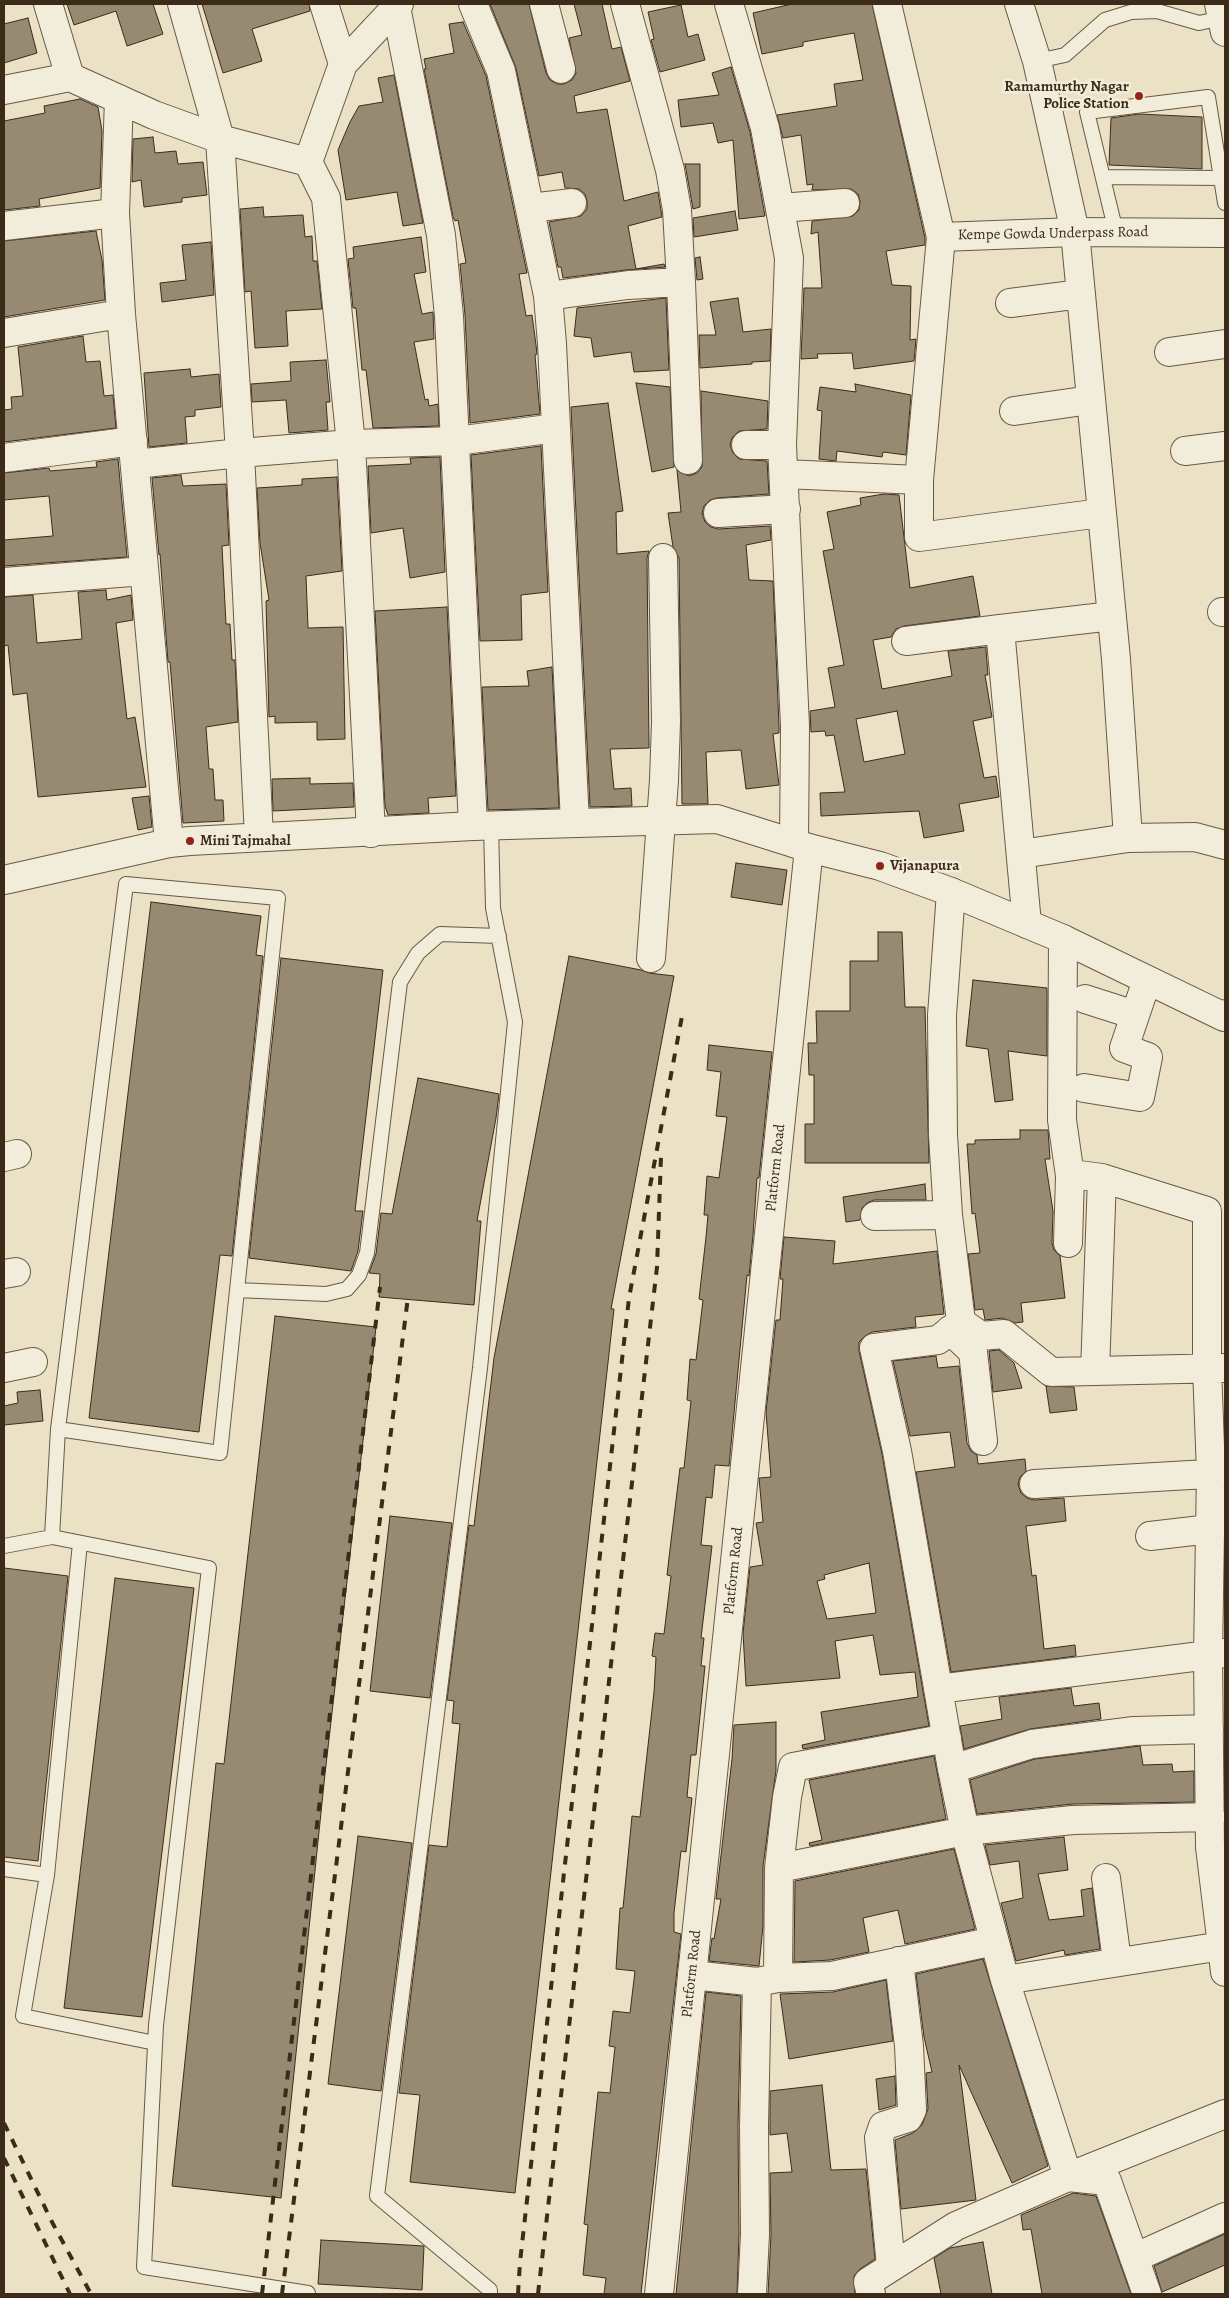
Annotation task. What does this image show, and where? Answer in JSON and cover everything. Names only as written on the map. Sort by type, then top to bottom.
[{"type":"street","points":[[48,4],[70,77]]},
{"type":"street","points":[[182,4],[220,139],[240,452],[259,837]]},
{"type":"street","points":[[324,4],[344,64]]},
{"type":"street","points":[[473,4],[502,71],[548,296],[575,823]]},
{"type":"street","points":[[544,4],[562,69]]},
{"type":"street","points":[[625,4],[670,170],[677,210],[688,460]]},
{"type":"street","name":"Platform Road","points":[[659,2294],[692,1976],[802,846],[782,445],[789,258],[765,128],[729,4]]},
{"type":"street","name":"Kempe Gowda Underpass Road","points":[[886,4],[941,237],[1075,232],[1225,233]]},
{"type":"street","points":[[1019,4],[1037,62],[1075,232],[1112,616],[1128,838]]},
{"type":"street","points":[[370,833],[351,444],[326,198],[308,162],[344,64],[397,5]]},
{"type":"street","points":[[397,5],[441,235],[449,316],[482,826]]},
{"type":"street","points":[[4,90],[70,77],[154,115],[220,139],[308,162]]},
{"type":"street","points":[[119,99],[115,213],[121,314],[169,843]]},
{"type":"street","points":[[530,208],[572,203]]},
{"type":"street","points":[[780,208],[845,203]]},
{"type":"street","points":[[4,226],[115,213]]},
{"type":"street","points":[[941,237],[919,480],[919,537],[1101,513]]},
{"type":"street","points":[[548,296],[628,284],[681,282]]},
{"type":"street","points":[[1010,302],[1081,294]]},
{"type":"street","points":[[4,333],[121,314]]},
{"type":"street","points":[[1169,352],[1225,344]]},
{"type":"street","points":[[1014,411],[1090,400]]},
{"type":"street","points":[[4,458],[134,453],[240,452],[351,444],[456,441],[556,428]]},
{"type":"street","points":[[746,445],[782,445]]},
{"type":"street","points":[[1185,451],[1225,446]]},
{"type":"street","points":[[784,474],[919,480]]},
{"type":"street","points":[[718,513],[786,509]]},
{"type":"street","points":[[650,958],[661,821],[666,722],[662,558]]},
{"type":"street","points":[[4,582],[144,571]]},
{"type":"street","points":[[906,641],[1112,616]]},
{"type":"street","points":[[1000,629],[1027,924]]},
{"type":"street","points":[[4,880],[169,843],[482,826],[718,819],[802,846],[880,866],[951,892],[1063,939],[1225,1016]]},
{"type":"street","points":[[1021,854],[1128,838],[1195,837],[1225,845]]},
{"type":"street","points":[[951,892],[942,1015],[943,1136],[955,1326],[973,1352],[983,1441]]},
{"type":"street","points":[[1063,939],[1062,1120],[1070,1176],[1068,1243]]},
{"type":"street","points":[[1084,1088],[1140,1097],[1148,1057],[1124,1048],[1147,980]]},
{"type":"street","points":[[1084,999],[1135,1015]]},
{"type":"street","points":[[1005,1980],[1117,1961],[1224,1959],[1218,1847],[1211,1818],[1209,1729],[1217,1654],[1217,1578],[1210,1529],[1218,1472],[1216,1227],[1207,1211],[1102,1178],[1079,1175],[1070,1176]]},
{"type":"street","points":[[1096,1371],[1102,1178]]},
{"type":"street","points":[[874,1216],[948,1215]]},
{"type":"street","points":[[955,1326],[981,1336],[1004,1334],[1051,1372],[1216,1368]]},
{"type":"street","points":[[955,1326],[938,1340],[874,1348],[898,1451],[952,1769],[965,1831],[1005,1980],[1068,2177]]},
{"type":"street","points":[[4,1368],[33,1362]]},
{"type":"street","points":[[1034,1484],[1218,1472]]},
{"type":"street","points":[[1150,1536],[1210,1529]]},
{"type":"street","points":[[938,1689],[1217,1654]]},
{"type":"street","points":[[952,1769],[1032,1744],[1134,1732],[1209,1729]]},
{"type":"street","points":[[752,2294],[755,2234],[754,2126],[779,1868],[787,1797],[793,1767],[947,1738]]},
{"type":"street","points":[[779,1868],[965,1831],[1073,1820],[1211,1818]]},
{"type":"street","points":[[1106,1878],[1117,1961]]},
{"type":"street","points":[[692,1976],[768,1980],[832,1976],[994,1941]]},
{"type":"street","points":[[892,2267],[879,2138],[883,2126],[908,2118],[912,2110],[909,2046],[899,1961]]},
{"type":"street","points":[[871,2294],[868,2282],[956,2226],[1068,2177],[1225,2114]]},
{"type":"street","points":[[1068,2177],[1107,2181],[1147,2294]]},
{"type":"street","points":[[1134,2258],[1225,2217]]},
{"type":"lane","points":[[1037,62],[1065,55],[1105,20],[1131,12],[1156,7],[1199,23],[1222,18]]},
{"type":"lane","points":[[1116,232],[1088,112],[1208,97],[1225,203]]},
{"type":"lane","points":[[1103,177],[1221,178]]},
{"type":"lane","points":[[482,826],[493,908],[515,1022],[479,1378],[377,2196],[490,2290],[490,2294]]},
{"type":"lane","points":[[52,1537],[58,1429],[126,884],[278,898],[220,1454],[58,1429]]},
{"type":"lane","points":[[237,1290],[326,1294],[347,1289],[359,1275],[367,1253],[400,982],[418,953],[440,934],[499,936]]},
{"type":"lane","points":[[4,1546],[52,1537],[209,1568],[156,2043],[144,2267],[312,2294]]},
{"type":"lane","points":[[80,1543],[47,1875],[23,2016],[156,2043]]},
{"type":"lane","points":[[4,1869],[47,1875]]},
{"type":"building","points":[[67,4],[153,4],[163,34],[127,46],[116,11],[74,25]]},
{"type":"building","points":[[202,4],[309,4],[310,11],[252,29],[262,61],[223,73]]},
{"type":"building","points":[[490,4],[529,4],[546,73],[550,80],[557,84],[564,84],[572,80],[576,73],[569,38],[582,35],[574,4],[602,4],[612,49],[621,47],[630,81],[574,96],[577,113],[607,109],[624,201],[658,192],[662,217],[628,226],[636,269],[664,264],[665,267],[563,278],[561,267],[558,267],[549,222],[581,216],[587,209],[587,201],[585,194],[579,189],[565,188],[562,172],[539,176],[516,68]]},
{"type":"building","points":[[792,4],[872,4],[925,238],[925,245],[886,251],[892,285],[911,286],[910,340],[916,339],[914,361],[854,369],[852,353],[817,354],[818,358],[801,359],[804,288],[822,288],[818,232],[811,234],[812,221],[853,216],[859,210],[860,201],[858,194],[851,189],[812,190],[813,184],[807,185],[801,135],[783,138],[777,115],[837,106],[834,84],[863,80],[854,33],[803,42],[803,46],[762,54],[753,13]]},
{"type":"building","points":[[681,5],[688,37],[698,34],[705,60],[660,72],[651,40],[654,39],[648,12]]},
{"type":"building","points":[[28,18],[37,53],[4,63],[4,24]]},
{"type":"building","points":[[463,22],[486,76],[527,273],[519,274],[526,316],[532,315],[537,354],[535,355],[540,414],[470,423],[465,315],[460,264],[466,263],[458,220],[455,221],[453,217],[424,69],[426,69],[424,59],[454,53],[449,24]]},
{"type":"building","points":[[731,67],[750,132],[765,216],[739,219],[733,140],[718,143],[713,123],[681,127],[678,100],[719,95],[712,73]]},
{"type":"building","points":[[394,75],[423,223],[403,226],[397,192],[346,200],[338,150],[359,106],[383,102],[378,78]]},
{"type":"building","points":[[80,99],[98,107],[102,131],[100,188],[39,199],[40,206],[4,210],[4,121],[45,113],[44,106]]},
{"type":"building","points":[[1139,114],[1202,117],[1202,169],[1109,165],[1111,118]]},
{"type":"building","points":[[153,137],[155,153],[176,151],[178,164],[203,162],[207,195],[182,198],[182,202],[144,207],[141,180],[132,182],[133,139]]},
{"type":"building","points":[[685,164],[700,164],[700,207],[693,209]]},
{"type":"building","points":[[263,207],[264,217],[303,215],[305,237],[312,236],[313,261],[317,261],[322,309],[286,311],[288,346],[255,348],[251,291],[245,292],[240,209]]},
{"type":"building","points":[[735,211],[738,230],[694,237],[693,218]]},
{"type":"building","points":[[96,231],[102,260],[105,300],[4,317],[4,241]]},
{"type":"building","points":[[421,237],[426,272],[414,274],[422,314],[433,312],[434,339],[414,342],[425,400],[428,399],[429,406],[438,404],[439,426],[373,428],[366,370],[362,370],[356,308],[353,308],[348,259],[354,258],[353,247]]},
{"type":"building","points":[[211,242],[214,295],[162,302],[160,283],[186,280],[182,245]]},
{"type":"building","points":[[700,257],[703,279],[697,280],[695,258]]},
{"type":"building","points":[[666,298],[669,370],[634,372],[631,352],[594,357],[591,338],[574,336],[577,308]]},
{"type":"building","points":[[738,298],[743,332],[771,329],[770,361],[700,368],[699,335],[716,335],[710,302]]},
{"type":"building","points":[[83,336],[86,362],[100,361],[104,396],[113,395],[116,428],[4,442],[4,410],[12,409],[11,397],[23,396],[18,347]]},
{"type":"building","points":[[326,360],[330,402],[326,402],[328,430],[289,433],[286,400],[252,402],[251,384],[291,381],[290,362]]},
{"type":"building","points":[[190,369],[191,377],[219,374],[221,407],[195,410],[195,416],[185,417],[187,443],[149,447],[144,373]]},
{"type":"building","points":[[636,383],[670,387],[674,467],[652,472]]},
{"type":"building","points":[[855,384],[911,395],[906,455],[883,452],[882,457],[837,451],[836,461],[819,459],[822,411],[817,410],[820,387],[856,392]]},
{"type":"building","points":[[701,391],[768,401],[767,429],[739,431],[732,438],[730,445],[733,453],[739,459],[767,461],[769,494],[717,498],[710,500],[704,506],[702,513],[705,522],[711,527],[718,529],[770,526],[771,540],[746,545],[749,580],[773,581],[779,733],[773,734],[779,785],[746,789],[741,750],[706,752],[708,804],[682,804],[679,558],[673,547],[668,513],[681,512],[677,470],[689,476],[697,473],[702,467]]},
{"type":"building","points":[[608,403],[623,511],[616,512],[617,554],[649,551],[647,558],[649,748],[610,749],[614,789],[631,788],[632,806],[590,807],[571,407]]},
{"type":"building","points":[[541,446],[548,592],[521,595],[522,640],[480,641],[471,455]]},
{"type":"building","points":[[440,457],[445,572],[410,578],[403,528],[371,533],[368,466],[411,464],[410,458]]},
{"type":"building","points":[[118,459],[127,557],[4,566],[4,540],[53,536],[49,496],[4,500],[4,473],[49,468],[50,471],[97,467],[96,462]]},
{"type":"building","points":[[181,475],[183,486],[226,484],[229,545],[222,546],[226,624],[230,624],[232,660],[235,660],[238,722],[206,727],[209,769],[213,769],[215,800],[223,800],[224,821],[183,823],[152,478]]},
{"type":"building","points":[[337,477],[342,571],[306,576],[308,628],[343,627],[345,739],[317,740],[317,722],[275,723],[275,716],[269,717],[266,601],[269,600],[260,543],[257,488],[302,485],[302,479]]},
{"type":"building","points":[[884,494],[899,495],[910,588],[973,576],[980,616],[904,626],[896,629],[891,637],[873,640],[882,689],[952,676],[948,651],[986,647],[988,675],[985,675],[992,717],[973,721],[984,778],[996,776],[999,797],[959,804],[964,831],[924,838],[919,811],[821,816],[820,793],[845,792],[834,735],[826,736],[825,731],[811,732],[810,711],[835,707],[828,668],[844,665],[823,551],[834,549],[827,512],[861,505],[860,498]],"holes":[[[897,711],[905,754],[864,762],[856,719]]]},
{"type":"building","points":[[106,590],[107,600],[131,595],[133,620],[116,623],[127,719],[135,717],[146,787],[38,797],[27,693],[13,695],[8,645],[4,646],[4,597],[33,595],[37,643],[82,639],[78,592]]},
{"type":"building","points":[[447,607],[456,796],[428,798],[429,813],[388,815],[385,806],[375,611]]},
{"type":"building","points":[[552,667],[559,808],[488,810],[482,687],[529,686],[527,671]]},
{"type":"building","points":[[310,778],[310,784],[353,783],[354,807],[273,811],[272,779]]},
{"type":"building","points":[[149,796],[152,827],[138,830],[132,798]]},
{"type":"building","points":[[736,863],[787,870],[782,905],[731,897]]},
{"type":"building","points":[[151,902],[261,916],[256,955],[263,956],[232,1256],[220,1255],[199,1432],[89,1418]]},
{"type":"building","points":[[878,932],[902,932],[905,1007],[925,1007],[929,1163],[805,1163],[805,1124],[814,1124],[814,1075],[809,1075],[808,1043],[817,1043],[816,1011],[850,1011],[850,961],[878,961]]},
{"type":"building","points":[[569,956],[649,973],[674,976],[611,1309],[614,1309],[515,2193],[410,2182],[420,2095],[399,2093],[429,1845],[447,1847],[460,1724],[452,1723],[454,1701],[447,1700],[469,1525],[474,1526],[494,1358]]},
{"type":"building","points":[[281,958],[383,970],[355,1211],[363,1211],[358,1251],[351,1271],[249,1258]]},
{"type":"building","points":[[973,980],[1047,988],[1047,1056],[1008,1051],[1013,1100],[995,1102],[988,1049],[966,1046]]},
{"type":"building","points":[[709,1045],[772,1052],[759,1178],[757,1178],[753,1235],[749,1276],[747,1275],[729,1466],[715,1465],[712,1498],[706,1497],[701,1545],[712,1546],[701,1638],[704,1638],[701,1666],[705,1666],[696,1755],[691,1755],[687,1797],[692,1798],[686,1852],[681,1851],[674,1913],[674,1932],[681,1934],[641,2294],[604,2294],[606,2278],[583,2275],[588,2225],[584,2224],[598,2092],[610,2093],[615,2047],[609,2046],[613,2011],[630,2013],[635,1971],[616,1969],[620,1908],[623,1908],[632,1816],[640,1817],[654,1692],[656,1657],[652,1656],[655,1633],[664,1634],[671,1576],[667,1575],[671,1541],[680,1468],[684,1468],[691,1401],[687,1400],[690,1359],[696,1360],[703,1300],[699,1299],[708,1215],[704,1215],[707,1176],[719,1178],[727,1117],[716,1116],[721,1072],[707,1070]]},
{"type":"building","points":[[418,1078],[499,1094],[477,1221],[481,1221],[474,1305],[379,1297],[380,1274],[369,1273],[376,1254],[381,1213],[392,1214]]},
{"type":"building","points":[[1020,1130],[1048,1130],[1050,1159],[1045,1159],[1053,1211],[1052,1243],[1054,1250],[1060,1256],[1065,1298],[1021,1303],[1023,1322],[1015,1323],[1003,1318],[985,1320],[983,1309],[975,1310],[968,1254],[980,1253],[975,1213],[972,1214],[967,1144],[975,1144],[975,1140],[1020,1139]]},
{"type":"building","points":[[925,1184],[926,1200],[874,1200],[862,1208],[860,1220],[846,1222],[843,1197]]},
{"type":"building","points":[[784,1237],[835,1241],[833,1264],[937,1251],[944,1314],[915,1317],[916,1327],[872,1332],[859,1342],[859,1351],[882,1454],[929,1726],[803,1749],[802,1745],[825,1740],[821,1712],[918,1697],[915,1672],[880,1675],[873,1635],[835,1641],[840,1678],[746,1686],[743,1633],[750,1567],[763,1565],[756,1523],[763,1522],[759,1478],[771,1477],[766,1412],[776,1320],[780,1320],[783,1279],[780,1279]],"holes":[[[869,1563],[876,1613],[827,1619],[817,1581],[825,1579],[824,1575]]]},
{"type":"building","points":[[275,1316],[376,1327],[325,1774],[281,2198],[172,2186],[216,1763],[224,1764]]},
{"type":"building","points":[[999,1350],[1014,1363],[1022,1388],[993,1392],[989,1351]]},
{"type":"building","points":[[936,1356],[938,1368],[959,1366],[967,1443],[971,1451],[977,1455],[978,1464],[1025,1459],[1026,1471],[1020,1477],[1018,1484],[1021,1493],[1027,1498],[1034,1500],[1064,1498],[1066,1521],[1026,1526],[1032,1576],[1036,1575],[1044,1649],[1075,1645],[1076,1656],[951,1672],[916,1472],[955,1467],[950,1432],[910,1436],[893,1361]]},
{"type":"building","points":[[1046,1386],[1074,1387],[1077,1410],[1050,1413]]},
{"type":"building","points":[[40,1390],[43,1421],[4,1425],[4,1406],[18,1403],[17,1392]]},
{"type":"building","points":[[390,1516],[452,1523],[430,1698],[370,1691]]},
{"type":"building","points":[[4,1568],[68,1576],[38,1861],[4,1857]]},
{"type":"building","points":[[115,1578],[194,1588],[142,2017],[64,2008]]},
{"type":"building","points":[[1071,1688],[1074,1706],[1099,1703],[1101,1719],[1030,1729],[964,1749],[960,1726],[1002,1719],[999,1697]]},
{"type":"building","points":[[776,1722],[776,1770],[763,1866],[763,1926],[759,1966],[709,1961],[721,1899],[716,1899],[732,1759],[734,1725]]},
{"type":"building","points":[[1140,1746],[1143,1765],[1172,1764],[1173,1772],[1194,1771],[1194,1802],[1073,1804],[977,1814],[970,1780],[1035,1759]]},
{"type":"building","points":[[934,1756],[946,1819],[810,1846],[809,1843],[822,1840],[809,1780]]},
{"type":"building","points":[[358,1836],[412,1843],[381,2091],[328,2084]]},
{"type":"building","points":[[1064,1837],[1068,1870],[1038,1874],[1049,1920],[1084,1916],[1081,1890],[1092,1888],[1100,1949],[1065,1955],[1064,1950],[1016,1961],[1001,1903],[1023,1898],[1019,1861],[990,1865],[985,1845]]},
{"type":"building","points":[[954,1849],[975,1929],[905,1944],[898,1910],[863,1918],[869,1952],[830,1960],[794,1962],[795,1881]]},
{"type":"building","points":[[983,1959],[1048,2166],[1012,2183],[959,2065],[976,2200],[901,2209],[895,2140],[913,2133],[922,2125],[928,2109],[926,2073],[932,2072],[924,2037],[916,1974]]},
{"type":"building","points":[[886,1980],[893,2041],[789,2059],[780,1994],[833,1992]]},
{"type":"building","points":[[706,1992],[741,1996],[737,2294],[676,2294]]},
{"type":"building","points":[[895,2076],[896,2105],[879,2110],[876,2079]]},
{"type":"building","points":[[822,2085],[831,2170],[866,2169],[875,2259],[860,2269],[854,2276],[855,2294],[768,2294],[771,2235],[770,2173],[792,2172],[787,2133],[770,2135],[770,2091]]},
{"type":"building","points":[[1073,2193],[1096,2196],[1131,2294],[1042,2294],[1031,2229],[1023,2230],[1021,2215]]},
{"type":"building","points":[[1225,2234],[1225,2265],[1162,2292],[1154,2266]]},
{"type":"building","points":[[321,2240],[424,2246],[422,2290],[318,2284]]},
{"type":"building","points":[[983,2242],[992,2294],[941,2294],[934,2258],[950,2248]]},
{"type":"railway","points":[[518,2294],[520,2262],[629,1298],[683,1011]]},
{"type":"railway","points":[[538,2294],[657,1267],[661,1156]]},
{"type":"railway","points":[[262,2294],[380,1287]]},
{"type":"railway","points":[[282,2294],[408,1297]]},
{"type":"railway","points":[[4,2123],[52,2222],[91,2294]]},
{"type":"railway","points":[[4,2158],[70,2294]]},
{"type":"place","name":"Ramamurthy Nagar Police Station","points":[[1139,96]]},
{"type":"place","name":"Mini Tajmahal","points":[[190,841]]},
{"type":"place","name":"Vijanapura","points":[[880,866]]}]
